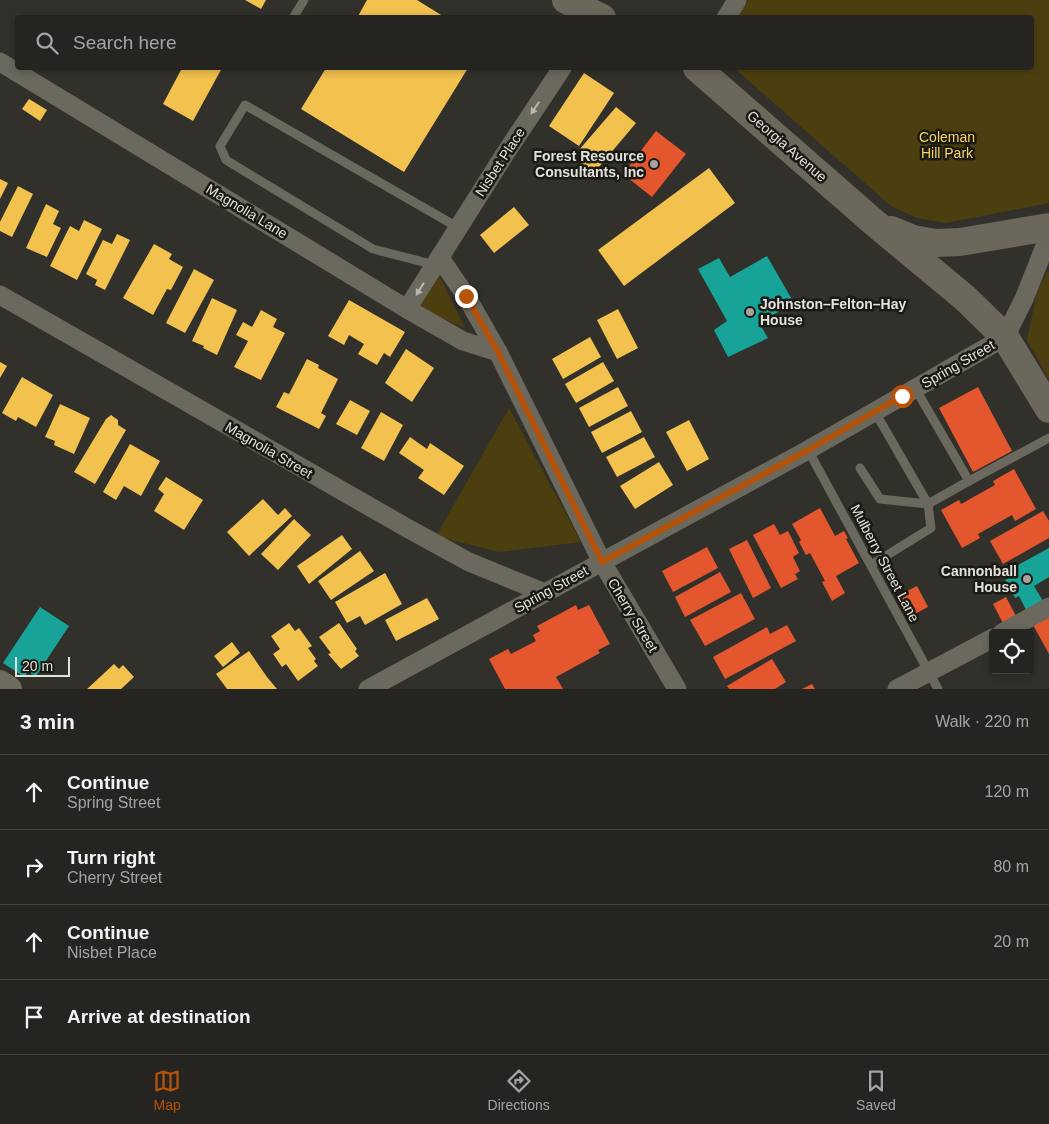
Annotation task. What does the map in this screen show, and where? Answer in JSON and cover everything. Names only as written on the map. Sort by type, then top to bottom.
[{"type":"main road","points":[[566,0],[595,15]]},
{"type":"main road","name":"Georgia Avenue","points":[[699,70],[877,225],[965,298],[1005,337],[1049,409]]},
{"type":"main road","name":"Georgia Avenue","points":[[877,225],[913,239],[936,243],[960,242],[1049,227]]},
{"type":"street","points":[[728,15],[738,0]]},
{"type":"street","name":"Magnolia Lane","points":[[0,62],[407,309],[463,341],[498,352]]},
{"type":"street","name":"Nisbet Place","points":[[407,309],[561,70]]},
{"type":"street","name":"Spring Street","points":[[368,689],[808,450],[1005,337],[1024,299],[1049,236]]},
{"type":"street","points":[[437,261],[466,296],[498,352]]},
{"type":"street","name":"Magnolia Street","points":[[0,295],[469,562],[545,593]]},
{"type":"street","name":"Cherry Street","points":[[498,352],[602,562],[677,689]]},
{"type":"street","points":[[1009,629],[1049,607]]},
{"type":"street","points":[[897,689],[989,640]]},
{"type":"street","points":[[0,683],[8,689]]},
{"type":"lane","points":[[296,15],[304,0]]},
{"type":"lane","points":[[437,261],[373,249],[226,160],[220,146],[244,105],[459,228]]},
{"type":"lane","points":[[915,388],[969,481]]},
{"type":"lane","points":[[871,565],[931,528],[928,504],[875,412]]},
{"type":"lane","points":[[860,468],[880,499],[928,504],[1049,438]]},
{"type":"lane","name":"Mulberry Street Lane","points":[[808,450],[938,689]]},
{"type":"green space","name":"Coleman Hill Park","points":[[749,0],[1049,0],[1049,203],[946,223],[917,218],[891,206],[736,70],[1034,70],[1034,15],[738,15]]},
{"type":"green space","points":[[436,269],[465,328],[412,306]]},
{"type":"green space","points":[[1049,269],[1049,380],[1027,340],[1037,292]]},
{"type":"green space","points":[[509,408],[581,542],[499,552],[436,536]]},
{"type":"building: Homes","points":[[245,0],[266,0],[261,9]]},
{"type":"building: Homes","points":[[367,0],[417,0],[441,15],[359,15]]},
{"type":"building: Homes","points":[[181,70],[221,70],[193,121],[163,104]]},
{"type":"building: Homes","points":[[325,70],[467,70],[404,172],[301,109]]},
{"type":"building: Homes","points":[[584,73],[614,93],[579,146],[549,126]]},
{"type":"building: Homes","points":[[29,99],[47,110],[40,121],[22,109]]},
{"type":"building: Homes","points":[[616,107],[636,123],[593,174],[579,162],[585,155],[579,150]]},
{"type":"building: Homes","points":[[709,168],[735,203],[624,286],[598,250]]},
{"type":"building: Homes","points":[[0,179],[8,183],[0,199]]},
{"type":"building: Homes","points":[[18,186],[33,194],[12,237],[0,231],[0,222]]},
{"type":"building: Homes","points":[[46,204],[59,211],[53,224],[61,228],[47,257],[26,248]]},
{"type":"building: Homes","points":[[514,207],[529,225],[494,253],[480,235]]},
{"type":"building: Homes","points":[[84,220],[102,229],[77,280],[50,266],[70,226],[79,231]]},
{"type":"building: Homes","points":[[117,234],[130,240],[105,290],[95,285],[97,280],[86,274],[103,240],[112,244]]},
{"type":"building: Homes","points":[[154,244],[172,254],[169,259],[183,267],[171,290],[167,289],[153,315],[123,298]]},
{"type":"building: Homes","points":[[194,269],[214,280],[185,333],[166,323]]},
{"type":"building: Homes","points":[[212,298],[237,310],[217,355],[203,348],[204,346],[192,341]]},
{"type":"building: Homes","points":[[349,300],[405,332],[390,357],[384,353],[377,365],[358,354],[364,344],[349,335],[344,345],[328,336]]},
{"type":"building: Homes","points":[[618,309],[638,348],[617,359],[597,320]]},
{"type":"building: Homes","points":[[261,310],[277,319],[273,327],[285,333],[261,380],[234,367],[248,341],[236,335],[243,322],[252,327]]},
{"type":"building: Homes","points":[[590,337],[601,357],[563,379],[552,359]]},
{"type":"building: Homes","points":[[406,349],[434,368],[412,402],[385,383]]},
{"type":"building: Homes","points":[[307,359],[319,365],[318,368],[338,379],[321,413],[326,416],[319,429],[276,407],[284,392],[289,394]]},
{"type":"building: Homes","points":[[0,362],[7,366],[0,378]]},
{"type":"building: Homes","points":[[603,362],[614,381],[576,403],[565,384]]},
{"type":"building: Homes","points":[[22,377],[53,395],[36,427],[18,417],[16,421],[2,413]]},
{"type":"building: Homes","points":[[618,387],[628,406],[589,427],[579,408]]},
{"type":"building: Homes","points":[[350,400],[370,411],[357,435],[336,424]]},
{"type":"building: Homes","points":[[60,404],[90,418],[74,454],[54,445],[55,441],[45,437]]},
{"type":"building: Homes","points":[[631,411],[642,432],[602,453],[591,432]]},
{"type":"building: Homes","points":[[381,412],[403,425],[384,461],[361,448]]},
{"type":"building: Homes","points":[[111,415],[118,420],[118,425],[126,430],[95,484],[74,472],[106,419]]},
{"type":"building: Homes","points":[[689,420],[709,459],[687,471],[666,432]]},
{"type":"building: Homes","points":[[410,437],[427,449],[430,443],[464,466],[444,495],[418,478],[424,470],[399,453]]},
{"type":"building: Homes","points":[[644,437],[655,457],[617,477],[606,457]]},
{"type":"building: Homes","points":[[130,444],[160,461],[141,496],[124,486],[116,500],[103,492]]},
{"type":"building: Homes","points":[[659,462],[673,485],[635,509],[620,486]]},
{"type":"building: Homes","points":[[166,477],[203,500],[184,530],[154,511],[164,494],[158,489]]},
{"type":"building: Homes","points":[[263,499],[278,515],[285,508],[292,516],[249,556],[227,532]]},
{"type":"building: Homes","points":[[294,519],[311,535],[278,570],[261,554]]},
{"type":"building: Homes","points":[[342,535],[352,549],[309,584],[297,566]]},
{"type":"building: Homes","points":[[360,551],[374,571],[331,600],[318,581]]},
{"type":"building: Homes","points":[[385,573],[402,604],[365,625],[360,616],[347,623],[335,602]]},
{"type":"building: Homes","points":[[427,598],[439,619],[396,641],[385,620]]},
{"type":"building: Homes","points":[[289,623],[295,631],[299,628],[312,646],[308,648],[316,659],[314,661],[318,666],[298,681],[286,664],[282,667],[273,654],[280,649],[271,636]]},
{"type":"building: Homes","points":[[339,623],[357,649],[355,651],[359,656],[341,669],[328,654],[331,653],[319,637]]},
{"type":"building: Homes","points":[[232,642],[240,653],[223,667],[214,656]]},
{"type":"building: Homes","points":[[249,651],[277,689],[227,689],[216,674]]},
{"type":"building: Homes","points":[[114,664],[119,669],[123,665],[134,677],[121,689],[87,689]]},
{"type":"building: Shops","name":"Forest Resource Consultants, Inc","points":[[656,131],[686,154],[652,197],[623,174]]},
{"type":"building: Shops","points":[[978,387],[1012,451],[973,472],[939,408]]},
{"type":"building: Shops","points":[[1014,469],[1036,509],[1015,521],[1012,515],[978,534],[980,538],[962,548],[941,510],[959,500],[961,504],[995,485],[993,481]]},
{"type":"building: Shops","points":[[820,508],[835,536],[844,531],[848,538],[846,539],[859,563],[836,576],[845,593],[832,601],[822,582],[825,581],[810,553],[806,555],[799,542],[801,540],[792,524]]},
{"type":"building: Shops","points":[[1043,511],[1049,521],[1049,538],[1003,564],[990,541]]},
{"type":"building: Shops","points":[[774,524],[780,535],[788,531],[799,553],[793,557],[800,571],[795,574],[798,579],[781,588],[753,535]]},
{"type":"building: Shops","points":[[747,540],[771,588],[753,598],[729,549]]},
{"type":"building: Shops","points":[[707,547],[718,568],[673,592],[662,571]]},
{"type":"building: Shops","points":[[720,572],[731,592],[685,617],[675,597]]},
{"type":"building: Shops","points":[[917,586],[928,607],[911,616],[899,595]]},
{"type":"building: Shops","points":[[741,593],[755,619],[705,646],[690,620]]},
{"type":"building: Shops","points":[[1006,597],[1019,622],[1006,629],[993,604]]},
{"type":"building: Shops","points":[[576,605],[578,610],[589,605],[610,644],[598,650],[600,653],[556,677],[563,689],[505,689],[489,659],[508,649],[511,654],[536,641],[533,635],[540,631],[537,626]]},
{"type":"building: Shops","points":[[1049,616],[1049,654],[1033,625]]},
{"type":"building: Shops","points":[[787,625],[796,641],[725,679],[713,657],[767,627],[770,634]]},
{"type":"building: Shops","points":[[772,659],[786,682],[775,689],[729,689],[727,686]]},
{"type":"building: Shops","points":[[812,684],[815,689],[802,689]]},
{"type":"building: Public","name":"Johnston–Felton–Hay House","points":[[767,256],[794,303],[759,323],[768,338],[728,357],[714,330],[727,321],[698,269],[719,258],[730,277]]},
{"type":"building: Public","name":"Cannonball House","points":[[1049,548],[1049,577],[1034,586],[1043,601],[1026,610],[1019,596],[1015,598],[1005,580],[1011,577],[1007,571]]},
{"type":"building: Public","points":[[40,607],[69,626],[36,676],[28,672],[24,677],[3,663]]},
{"type":"place","name":"Forest Resource Consultants, Inc","points":[[654,164]]},
{"type":"place","name":"Johnston–Felton–Hay House","points":[[750,312]]},
{"type":"place","name":"Cannonball House","points":[[1027,579]]},
{"type":"route","points":[[466,296],[498,352],[602,562],[808,450],[902,396]]}]
